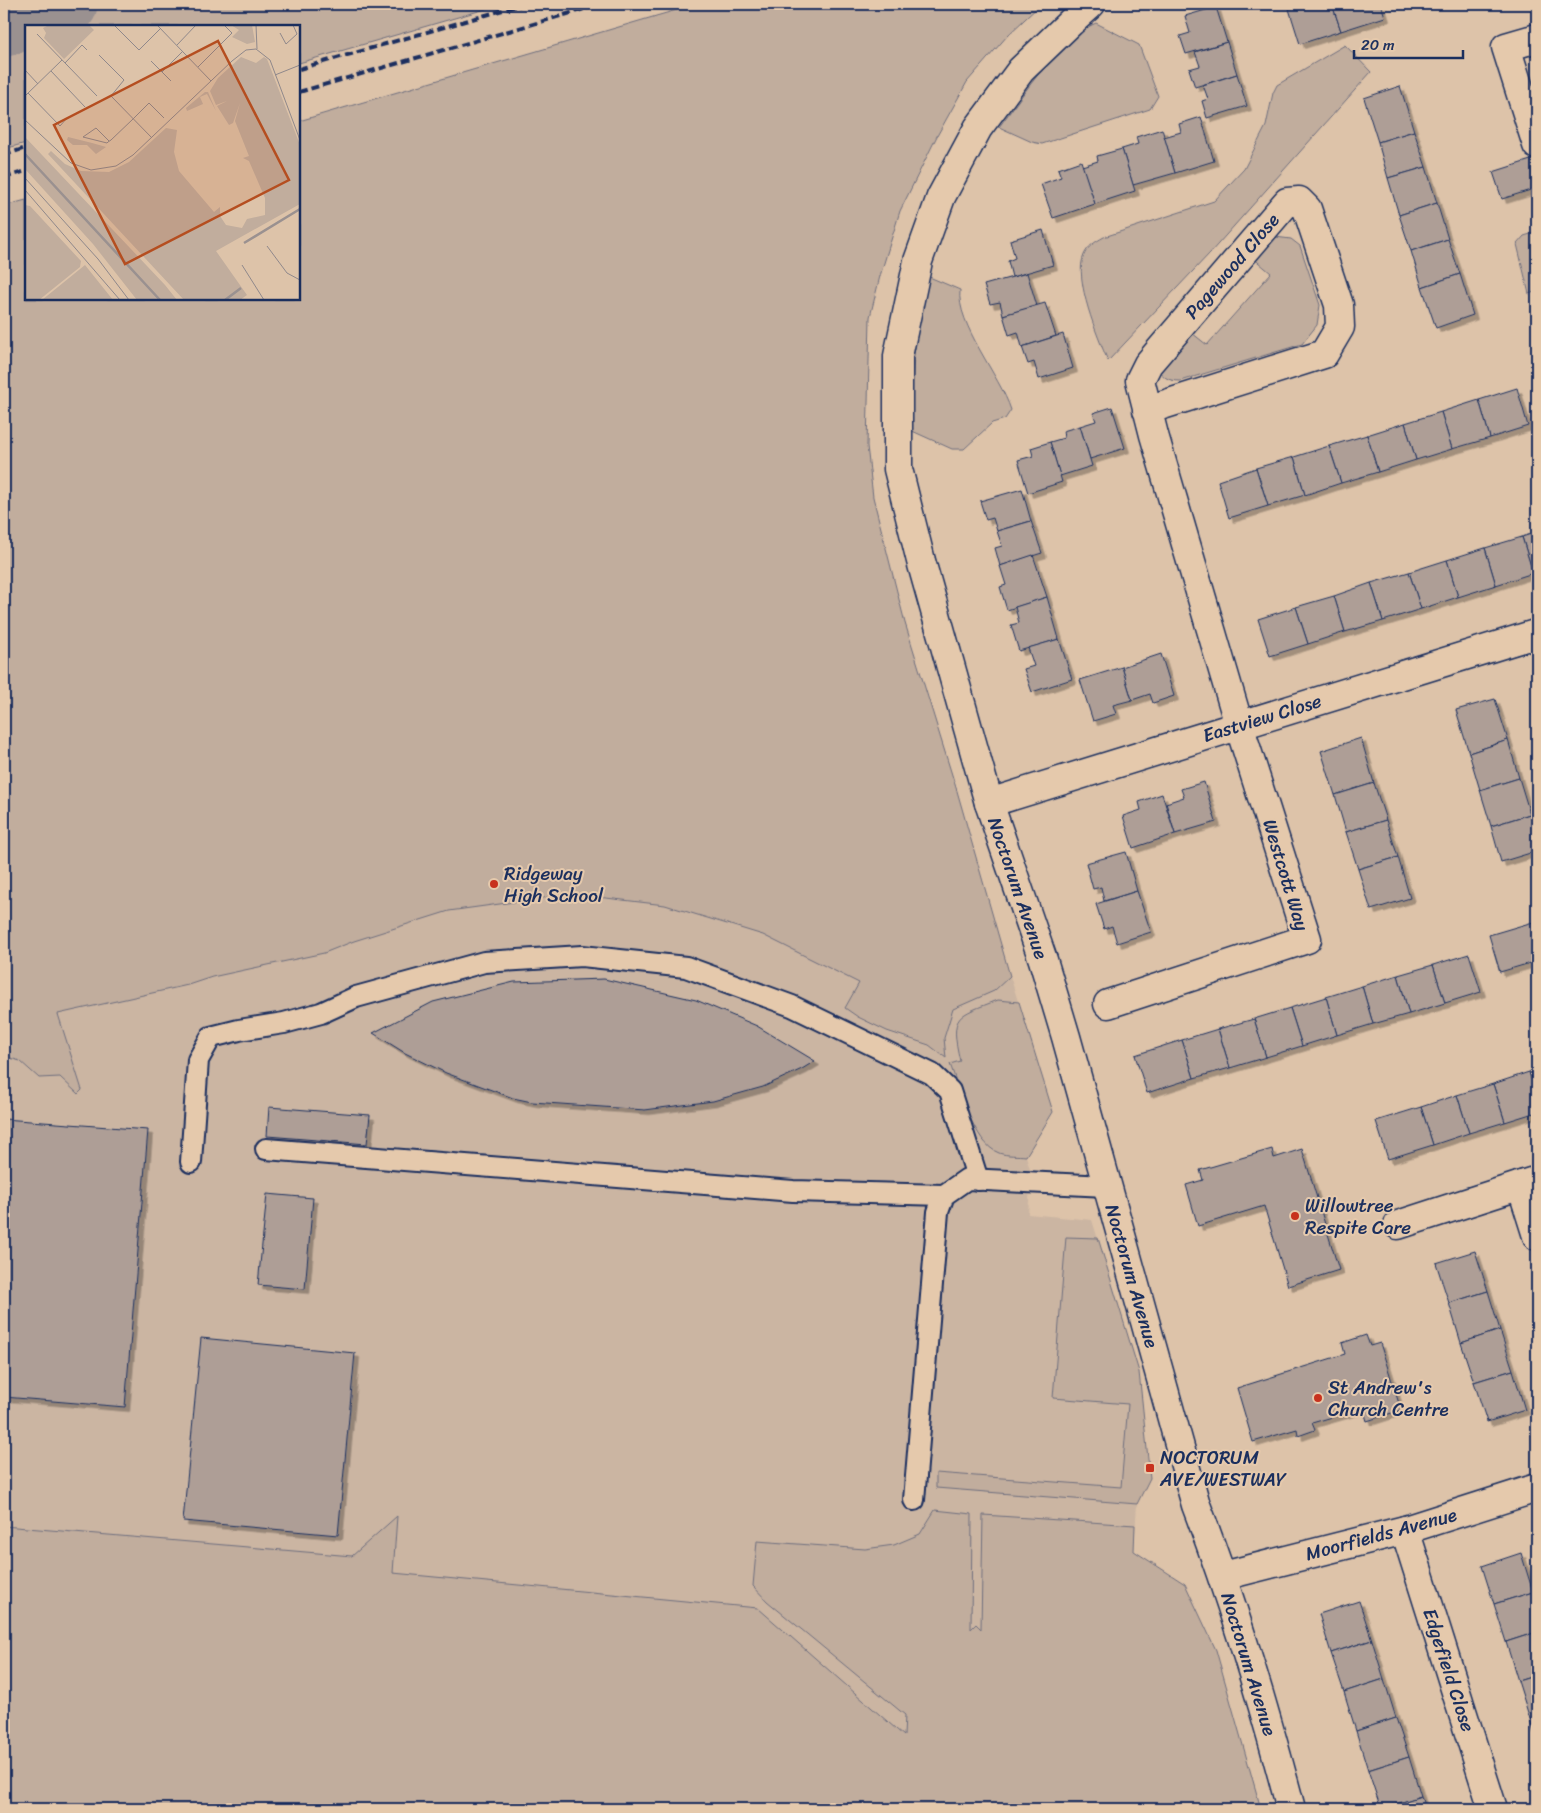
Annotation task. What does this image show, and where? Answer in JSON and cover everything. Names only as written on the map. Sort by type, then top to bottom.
[{"type":"street","name":"Noctorum Avenue","points":[[1092,4],[1070,22],[1021,70],[978,128],[941,197],[918,261],[898,356],[898,469],[921,561],[989,803],[1043,960],[1196,1506],[1223,1576],[1265,1710],[1290,1809]]},
{"type":"street","points":[[1537,38],[1506,47],[1537,145]]},
{"type":"street","name":"Pagewood Close","points":[[1147,410],[1324,354],[1340,327],[1339,305],[1307,209],[1299,201],[1287,202],[1148,364],[1140,380],[1147,410],[1239,725]]},
{"type":"street","name":"Eastview Close","points":[[989,803],[1239,725],[1537,636]]},
{"type":"street","name":"Westcott Way","points":[[1108,1004],[1306,939],[1239,725]]},
{"type":"street","points":[[1398,1225],[1529,1183],[1537,1236]]},
{"type":"street","name":"Moorfields Avenue","points":[[1223,1576],[1405,1530],[1537,1488]]},
{"type":"street","name":"Edgefield Close","points":[[1405,1530],[1493,1809]]},
{"type":"lane","points":[[191,1162],[198,1060],[212,1037],[240,1030],[284,1023],[321,1013],[356,997],[484,962],[582,956],[686,967],[792,1006],[932,1074],[950,1091],[978,1180]]},
{"type":"lane","points":[[266,1148],[793,1191],[944,1195],[966,1180],[1106,1186]]},
{"type":"lane","points":[[914,1500],[938,1212],[944,1195]]},
{"type":"shaded area","points":[[4,4],[503,4],[300,63],[300,25],[25,25],[25,143],[4,149]]},
{"type":"shaded area","points":[[697,4],[1041,4],[1008,35],[967,82],[937,136],[900,211],[880,276],[870,317],[867,446],[873,497],[905,623],[957,791],[1010,976],[994,991],[953,1009],[944,1038],[946,1058],[929,1045],[887,1031],[858,1017],[845,1008],[859,983],[763,935],[665,905],[572,894],[449,911],[354,941],[324,953],[212,977],[188,985],[58,1014],[82,1090],[78,1094],[60,1077],[39,1078],[20,1061],[4,1056],[4,206],[25,200],[25,300],[300,300],[300,121]]},
{"type":"shaded area","points":[[1096,23],[1139,45],[1158,96],[1150,109],[1042,144],[1032,142],[999,127],[1056,54],[1082,30]]},
{"type":"shaded area","points":[[1345,45],[1371,72],[1210,253],[1108,361],[1084,293],[1081,265],[1088,249],[1104,237],[1214,201],[1244,169],[1266,126],[1273,93],[1277,85]]},
{"type":"shaded area","points":[[1537,232],[1537,291],[1529,294],[1517,244],[1524,236]]},
{"type":"shaded area","name":"Ridgeway High School","points":[[4,234],[25,300],[300,299],[870,317],[867,446],[873,497],[905,623],[957,791],[1010,976],[1053,1112],[1026,1156],[1031,1173],[1028,1214],[1092,1220],[1139,1372],[1150,1478],[1137,1504],[1134,1551],[1185,1584],[1216,1650],[1261,1809],[4,1809]]},
{"type":"shaded area","points":[[1275,237],[1291,239],[1300,246],[1320,305],[1317,325],[1302,344],[1180,381],[1163,376],[1157,367],[1187,329],[1207,345],[1271,273],[1252,257]]},
{"type":"shaded area","points":[[927,276],[960,290],[961,304],[971,334],[1011,410],[1005,419],[992,423],[964,449],[952,449],[910,430],[914,354]]},
{"type":"shaded area","points":[[998,1000],[1019,1002],[1053,1112],[1026,1156],[999,1153],[990,1148],[982,1139],[963,1100],[950,1064],[960,1061],[956,1025],[960,1019],[973,1010]]},
{"type":"shaded area","points":[[1066,1237],[1098,1238],[1139,1372],[1150,1478],[1137,1504],[936,1488],[936,1473],[1121,1487],[1128,1404],[1053,1398]]},
{"type":"shaded area","points":[[935,1510],[972,1514],[971,1629],[976,1624],[981,1629],[983,1515],[1135,1525],[1134,1551],[1185,1584],[1216,1650],[1261,1809],[4,1809],[4,1526],[352,1556],[397,1516],[393,1573],[758,1608],[904,1736],[905,1715],[767,1601],[753,1586],[757,1541],[865,1549],[894,1545],[920,1534]]},
{"type":"building","points":[[1306,4],[1332,4],[1341,31],[1300,44],[1289,9]]},
{"type":"building","points":[[1332,4],[1381,4],[1385,17],[1341,31]]},
{"type":"building","points":[[1216,7],[1227,42],[1186,54],[1180,36],[1190,33],[1185,16]]},
{"type":"building","points":[[1227,42],[1237,74],[1195,87],[1189,69],[1200,66],[1195,52]]},
{"type":"building","points":[[1237,74],[1247,106],[1207,118],[1202,101],[1208,99],[1203,85]]},
{"type":"building","points":[[1400,86],[1414,131],[1378,142],[1364,98]]},
{"type":"building","points":[[1201,117],[1214,161],[1175,173],[1164,137],[1181,132],[1179,124]]},
{"type":"building","points":[[1162,129],[1175,173],[1133,185],[1122,149],[1138,144],[1136,137]]},
{"type":"building","points":[[1414,131],[1426,167],[1388,178],[1378,142]]},
{"type":"building","points":[[1122,149],[1135,191],[1095,204],[1082,166],[1098,161],[1097,156]]},
{"type":"building","points":[[1537,158],[1537,188],[1502,199],[1493,172]]},
{"type":"building","points":[[1081,161],[1095,204],[1053,218],[1041,184],[1061,177],[1058,169]]},
{"type":"building","points":[[1426,167],[1437,203],[1399,215],[1388,178]]},
{"type":"building","points":[[1437,203],[1448,239],[1411,251],[1399,215]]},
{"type":"building","points":[[1043,230],[1053,265],[1012,277],[1008,261],[1015,258],[1010,240]]},
{"type":"building","points":[[1448,239],[1460,274],[1422,287],[1411,251]]},
{"type":"building","points":[[1027,273],[1037,306],[1003,315],[1000,302],[990,304],[984,285]]},
{"type":"building","points":[[1460,274],[1473,315],[1436,328],[1422,287]]},
{"type":"building","points":[[1045,303],[1056,336],[1022,347],[1018,332],[1009,335],[1003,315]]},
{"type":"building","points":[[1063,334],[1073,368],[1039,379],[1034,362],[1028,364],[1022,347]]},
{"type":"building","points":[[1517,388],[1528,426],[1490,438],[1479,400]]},
{"type":"building","points":[[1479,400],[1490,438],[1452,449],[1441,412]]},
{"type":"building","points":[[1112,407],[1125,448],[1090,459],[1080,426],[1096,421],[1093,413]]},
{"type":"building","points":[[1441,412],[1452,449],[1416,460],[1405,423]]},
{"type":"building","points":[[1405,423],[1416,460],[1378,472],[1367,435]]},
{"type":"building","points":[[1080,426],[1092,466],[1060,476],[1050,442],[1064,438],[1063,431]]},
{"type":"building","points":[[1367,435],[1378,472],[1341,483],[1329,446]]},
{"type":"building","points":[[1050,442],[1062,482],[1028,493],[1018,460],[1033,456],[1031,448]]},
{"type":"building","points":[[1329,446],[1341,483],[1305,495],[1294,457]]},
{"type":"building","points":[[1294,457],[1305,495],[1268,506],[1256,468]]},
{"type":"building","points":[[1256,468],[1268,506],[1229,518],[1218,481]]},
{"type":"building","points":[[1022,489],[1031,521],[997,531],[993,518],[986,520],[980,501]]},
{"type":"building","points":[[1031,521],[1042,553],[1000,566],[995,548],[1002,546],[997,531]]},
{"type":"building","points":[[1537,532],[1537,572],[1533,573],[1522,537]]},
{"type":"building","points":[[1522,537],[1533,573],[1496,585],[1485,548]]},
{"type":"building","points":[[1485,548],[1496,585],[1458,597],[1447,560]]},
{"type":"building","points":[[1033,555],[1047,597],[1007,610],[1000,587],[1006,585],[1000,566]]},
{"type":"building","points":[[1447,560],[1458,597],[1421,609],[1409,572]]},
{"type":"building","points":[[1409,572],[1421,609],[1383,621],[1371,583]]},
{"type":"building","points":[[1371,583],[1383,621],[1345,632],[1334,596]]},
{"type":"building","points":[[1334,596],[1345,632],[1308,644],[1296,607]]},
{"type":"building","points":[[1047,597],[1059,639],[1019,651],[1011,625],[1019,623],[1015,607]]},
{"type":"building","points":[[1296,607],[1308,644],[1270,656],[1258,619]]},
{"type":"building","points":[[1059,639],[1072,679],[1032,692],[1024,669],[1034,666],[1028,648]]},
{"type":"building","points":[[1161,654],[1174,696],[1153,703],[1150,694],[1132,700],[1122,667]]},
{"type":"building","points":[[1122,667],[1132,700],[1113,705],[1116,714],[1093,721],[1080,680]]},
{"type":"building","points":[[1495,699],[1508,740],[1469,753],[1456,710]]},
{"type":"building","points":[[1361,738],[1374,783],[1335,795],[1321,751]]},
{"type":"building","points":[[1508,740],[1519,778],[1480,790],[1469,753]]},
{"type":"building","points":[[1519,778],[1530,814],[1491,826],[1480,790]]},
{"type":"building","points":[[1204,782],[1216,822],[1175,834],[1166,803],[1184,797],[1181,789]]},
{"type":"building","points":[[1374,783],[1386,820],[1346,832],[1335,795]]},
{"type":"building","points":[[1162,794],[1175,834],[1133,848],[1123,816],[1141,810],[1139,802]]},
{"type":"building","points":[[1530,814],[1537,836],[1537,851],[1501,862],[1491,826]]},
{"type":"building","points":[[1386,820],[1398,857],[1358,869],[1346,832]]},
{"type":"building","points":[[1126,852],[1137,891],[1104,901],[1101,887],[1093,889],[1086,863]]},
{"type":"building","points":[[1398,857],[1410,898],[1371,910],[1358,869]]},
{"type":"building","points":[[1137,891],[1151,932],[1117,943],[1112,926],[1104,929],[1096,904]]},
{"type":"building","points":[[1533,922],[1537,936],[1537,961],[1500,972],[1489,935]]},
{"type":"building","points":[[1469,954],[1481,992],[1445,1003],[1433,965]]},
{"type":"building","points":[[1433,965],[1445,1003],[1409,1014],[1398,975]]},
{"type":"building","points":[[1398,975],[1409,1014],[1373,1024],[1362,986]]},
{"type":"building","points":[[604,979],[696,1000],[757,1026],[815,1061],[763,1087],[713,1101],[645,1110],[532,1102],[513,1098],[446,1073],[405,1053],[373,1033],[433,1002],[514,982]]},
{"type":"building","points":[[1362,986],[1373,1024],[1337,1035],[1326,997]]},
{"type":"building","points":[[1326,997],[1337,1035],[1302,1046],[1290,1008]]},
{"type":"building","points":[[1290,1008],[1302,1046],[1266,1057],[1254,1019]]},
{"type":"building","points":[[1254,1019],[1266,1057],[1230,1068],[1218,1029]]},
{"type":"building","points":[[1218,1029],[1230,1068],[1194,1078],[1182,1040]]},
{"type":"building","points":[[1182,1040],[1194,1078],[1147,1093],[1135,1055]]},
{"type":"building","points":[[1537,1070],[1537,1098],[1529,1072]]},
{"type":"building","points":[[1529,1072],[1537,1098],[1537,1112],[1505,1122],[1493,1084]]},
{"type":"building","points":[[1493,1084],[1505,1122],[1469,1133],[1457,1095]]},
{"type":"building","points":[[1457,1095],[1469,1133],[1433,1145],[1421,1107]]},
{"type":"building","points":[[269,1107],[370,1115],[367,1144],[267,1136]]},
{"type":"building","points":[[1421,1107],[1433,1145],[1388,1159],[1376,1121]]},
{"type":"building","points":[[4,1119],[148,1130],[125,1407],[4,1397]]},
{"type":"building","name":"Willowtree Respite Care","points":[[1272,1149],[1274,1158],[1302,1149],[1339,1270],[1288,1286],[1264,1206],[1198,1226],[1186,1185],[1203,1180],[1200,1170]]},
{"type":"building","points":[[267,1194],[313,1198],[305,1289],[258,1285]]},
{"type":"building","points":[[1475,1251],[1488,1291],[1449,1303],[1436,1263]]},
{"type":"building","points":[[1488,1291],[1500,1330],[1461,1343],[1449,1303]]},
{"type":"building","points":[[1500,1330],[1513,1370],[1474,1382],[1461,1343]]},
{"type":"building","name":"St Andrew's Church Centre","points":[[1366,1335],[1370,1346],[1380,1343],[1401,1410],[1367,1421],[1363,1408],[1312,1423],[1315,1430],[1298,1436],[1297,1429],[1253,1442],[1237,1388],[1345,1354],[1342,1343]]},
{"type":"building","points":[[201,1338],[355,1353],[338,1535],[183,1521]]},
{"type":"building","points":[[1513,1370],[1525,1410],[1487,1422],[1474,1382]]},
{"type":"building","points":[[1521,1553],[1533,1592],[1494,1604],[1482,1566]]},
{"type":"building","points":[[1533,1592],[1537,1606],[1537,1632],[1506,1642],[1494,1604]]},
{"type":"building","points":[[1359,1601],[1372,1640],[1331,1653],[1319,1614]]},
{"type":"building","points":[[1537,1632],[1537,1675],[1518,1681],[1506,1642]]},
{"type":"building","points":[[1372,1640],[1384,1679],[1344,1692],[1331,1653]]},
{"type":"building","points":[[1537,1675],[1537,1717],[1530,1719],[1518,1681]]},
{"type":"building","points":[[1384,1679],[1396,1718],[1356,1731],[1344,1692]]},
{"type":"building","points":[[1537,1717],[1537,1743],[1530,1719]]},
{"type":"building","points":[[1396,1718],[1409,1757],[1368,1770],[1356,1731]]},
{"type":"building","points":[[1409,1757],[1421,1796],[1381,1809],[1368,1770]]},
{"type":"building","points":[[1421,1796],[1425,1809],[1381,1809]]},
{"type":"waterway","points":[[4,24],[65,4]]},
{"type":"railway","points":[[300,69],[524,4]]},
{"type":"railway","points":[[300,92],[602,4]]},
{"type":"railway","points":[[4,155],[25,148]]},
{"type":"railway","points":[[4,178],[25,171]]},
{"type":"place","name":"Ridgeway High School","points":[[494,884]]},
{"type":"place","name":"Willowtree Respite Care","points":[[1295,1216]]},
{"type":"place","name":"St Andrew's Church Centre","points":[[1318,1398]]},
{"type":"place","name":"NOCTORUM AVE/WESTWAY","points":[[1150,1468]]}]
